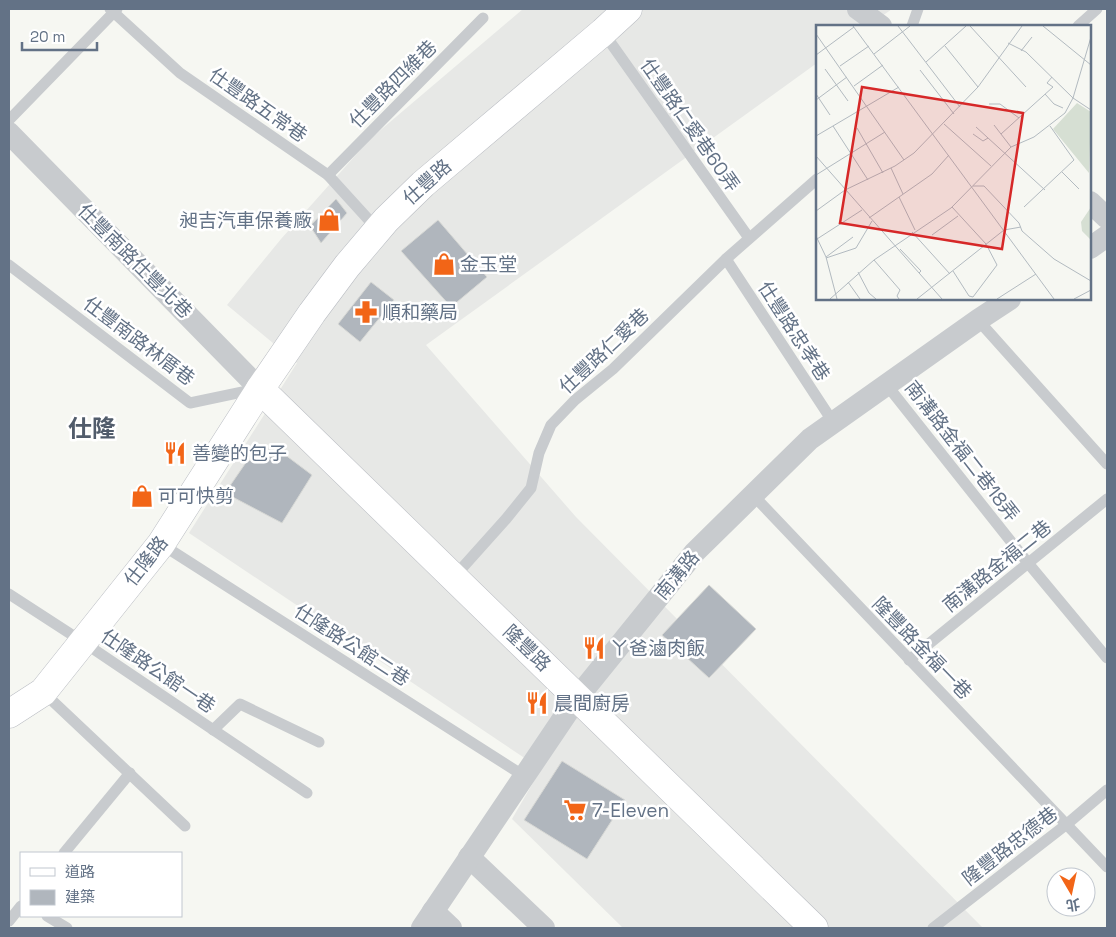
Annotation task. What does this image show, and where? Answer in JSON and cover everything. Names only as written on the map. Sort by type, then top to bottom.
[{"type":"street","points":[[858,9],[880,25]]},
{"type":"street","name":"仕豐路","points":[[260,389],[312,313],[347,266],[378,230],[423,184],[617,16]]},
{"type":"street","name":"仕豐南路仕豐北巷","points":[[9,133],[260,389]]},
{"type":"street","points":[[1091,203],[1107,218]]},
{"type":"street","points":[[1091,247],[1107,236]]},
{"type":"street","name":"南溝路","points":[[427,920],[577,698],[695,552],[810,439],[1008,300]]},
{"type":"street","name":"仕隆路","points":[[9,714],[43,692],[161,544],[260,389]]},
{"type":"street","name":"隆豐路","points":[[260,389],[814,928]]},
{"type":"street","points":[[469,857],[544,928]]},
{"type":"street","points":[[427,920],[451,928]]},
{"type":"lane","points":[[912,25],[918,9]]},
{"type":"lane","points":[[1079,25],[1097,9]]},
{"type":"lane","points":[[9,120],[113,10]]},
{"type":"lane","name":"仕豐路五常巷","points":[[113,10],[180,72],[328,175],[378,230]]},
{"type":"lane","name":"仕豐路仁愛巷60弄","points":[[617,16],[749,238]]},
{"type":"lane","name":"仕豐路四維巷","points":[[328,175],[483,18]]},
{"type":"lane","name":"仕豐路仁愛巷","points":[[454,577],[531,488],[538,453],[551,425],[575,400],[613,369],[726,259],[816,180]]},
{"type":"lane","name":"仕豐路忠孝巷","points":[[726,259],[833,422]]},
{"type":"lane","name":"仕豐南路林厝巷","points":[[9,264],[190,403],[260,389]]},
{"type":"lane","points":[[978,320],[1107,464]]},
{"type":"lane","name":"南溝路金福二巷18弄","points":[[886,384],[1028,563],[1107,658]]},
{"type":"lane","name":"隆豐路金福一巷","points":[[753,496],[1107,867]]},
{"type":"lane","name":"南溝路金福二巷","points":[[910,660],[1107,499]]},
{"type":"lane","name":"仕隆路公館二巷","points":[[161,544],[524,776]]},
{"type":"lane","name":"仕隆路公館一巷","points":[[9,594],[307,794]]},
{"type":"lane","points":[[43,692],[185,826]]},
{"type":"lane","name":"仕隆路公館一巷","points":[[213,730],[240,704],[320,742]]},
{"type":"lane","points":[[65,852],[130,774]]},
{"type":"lane","name":"隆豐路忠德巷","points":[[933,928],[1067,824],[1107,790]]},
{"type":"lane","points":[[9,921],[20,907]]},
{"type":"lane","points":[[50,917],[67,928]]},
{"type":"shaded area","points":[[523,9],[892,9],[869,25],[816,25],[816,64],[426,345],[576,517],[983,928],[623,928],[512,819],[541,769],[189,533],[297,363],[227,305],[281,239],[370,139]]},
{"type":"building","name":"昶吉汽車保養廠","points":[[336,199],[347,213],[321,243],[310,226]]},
{"type":"building","name":"金玉堂","points":[[438,220],[487,277],[451,307],[401,251]]},
{"type":"building","name":"順和藥局","points":[[371,282],[394,300],[360,342],[338,324]]},
{"type":"building","points":[[284,454],[312,475],[282,523],[225,493],[247,461]]},
{"type":"building","points":[[709,585],[756,629],[709,678],[662,635]]},
{"type":"building","name":"7-Eleven","points":[[562,761],[625,800],[587,859],[524,820]]},
{"type":"place","name":"昶吉汽車保養廠","points":[[329,220]]},
{"type":"place","name":"金玉堂","points":[[444,264]]},
{"type":"place","name":"順和藥局","points":[[366,312]]},
{"type":"place","name":"善變的包子","points":[[175,453]]},
{"type":"place","name":"可可快剪","points":[[142,496]]},
{"type":"place","name":"ㄚ爸滷肉飯","points":[[594,648]]},
{"type":"place","name":"晨間廚房","points":[[537,703]]},
{"type":"place","name":"7-Eleven","points":[[575,810]]},
{"type":"district","name":"仕隆","points":[[92,428]]}]
